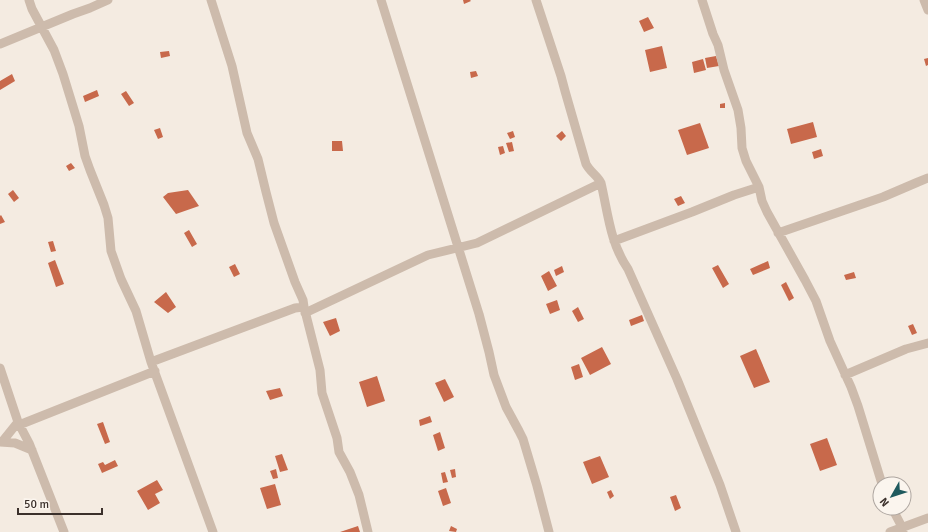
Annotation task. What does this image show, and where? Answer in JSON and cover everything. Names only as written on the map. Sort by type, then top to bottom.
[{"type":"street","points":[[29,0],[32,9],[54,50],[63,74],[79,126],[87,163],[108,218],[112,251],[121,278],[136,311],[151,362],[213,532]]},
{"type":"street","points":[[0,44],[108,0]]},
{"type":"street","points":[[211,0],[232,66],[248,133],[258,159],[274,223],[303,300],[304,310],[320,370],[322,393],[337,438],[339,452],[350,472],[359,495],[368,532]]},
{"type":"street","points":[[381,0],[479,314],[494,375],[506,407],[522,439],[549,532]]},
{"type":"street","points":[[536,0],[561,76],[586,164],[588,169],[600,179],[614,241],[677,379],[720,485],[736,532]]},
{"type":"street","points":[[702,0],[718,45],[724,70],[738,110],[742,148],[746,161],[759,187],[766,212],[806,280],[812,294],[830,341],[851,387],[880,476]]},
{"type":"street","points":[[778,233],[883,197],[928,178]]},
{"type":"street","points":[[151,362],[295,308],[304,310],[428,255],[477,243],[601,183]]},
{"type":"street","points":[[614,241],[734,195],[759,187]]},
{"type":"street","points":[[845,375],[906,349],[928,342]]},
{"type":"street","points":[[0,368],[19,424],[32,450],[64,532]]},
{"type":"street","points":[[1,442],[19,424],[155,371]]},
{"type":"street","points":[[1,442],[15,443],[32,450]]},
{"type":"street","points":[[896,516],[902,530]]},
{"type":"street","points":[[890,532],[902,530],[928,518]]},
{"type":"building","points":[[463,0],[470,0],[471,1],[464,4]]},
{"type":"building","points":[[648,17],[654,28],[644,32],[639,21]]},
{"type":"building","points":[[662,46],[667,68],[650,72],[645,50]]},
{"type":"building","points":[[169,51],[170,56],[161,58],[160,52]]},
{"type":"building","points":[[716,56],[719,66],[707,68],[705,58]]},
{"type":"building","points":[[928,58],[928,65],[926,66],[924,59]]},
{"type":"building","points":[[703,59],[706,70],[694,73],[692,62]]},
{"type":"building","points":[[476,71],[478,76],[471,78],[470,72]]},
{"type":"building","points":[[12,74],[15,81],[0,90],[0,81]]},
{"type":"building","points":[[97,90],[99,96],[85,102],[83,96]]},
{"type":"building","points":[[126,91],[134,103],[129,106],[121,94]]},
{"type":"building","points":[[725,103],[725,108],[720,108],[720,104]]},
{"type":"building","points":[[813,122],[817,137],[791,144],[787,129]]},
{"type":"building","points":[[700,123],[709,148],[687,155],[678,130]]},
{"type":"building","points":[[160,128],[163,137],[158,139],[154,130]]},
{"type":"building","points":[[513,131],[515,137],[510,139],[507,133]]},
{"type":"building","points":[[562,131],[566,136],[561,141],[556,136]]},
{"type":"building","points":[[332,141],[342,141],[343,151],[332,151]]},
{"type":"building","points":[[512,142],[514,151],[509,152],[506,143]]},
{"type":"building","points":[[503,146],[505,153],[500,155],[498,147]]},
{"type":"building","points":[[821,149],[823,156],[814,159],[812,152]]},
{"type":"building","points":[[71,163],[75,168],[69,171],[66,166]]},
{"type":"building","points":[[13,190],[19,198],[14,202],[8,194]]},
{"type":"building","points":[[188,190],[199,206],[176,214],[163,197],[168,193]]},
{"type":"building","points":[[681,196],[685,203],[678,206],[674,199]]},
{"type":"building","points":[[1,215],[5,222],[0,224],[0,216]]},
{"type":"building","points":[[189,230],[197,244],[192,247],[184,233]]},
{"type":"building","points":[[53,241],[56,251],[51,252],[48,242]]},
{"type":"building","points":[[55,260],[64,284],[56,287],[48,263]]},
{"type":"building","points":[[768,261],[770,268],[753,275],[750,269]]},
{"type":"building","points":[[235,264],[240,274],[234,277],[229,267]]},
{"type":"building","points":[[718,265],[729,284],[723,288],[712,268]]},
{"type":"building","points":[[562,266],[564,272],[556,276],[554,270]]},
{"type":"building","points":[[549,271],[557,286],[548,291],[541,276]]},
{"type":"building","points":[[854,272],[856,278],[846,280],[844,275]]},
{"type":"building","points":[[786,282],[794,298],[789,301],[781,285]]},
{"type":"building","points":[[166,292],[176,307],[168,313],[154,302]]},
{"type":"building","points":[[557,300],[560,310],[550,314],[546,304]]},
{"type":"building","points":[[578,307],[584,319],[578,322],[572,311]]},
{"type":"building","points":[[642,315],[644,321],[631,326],[629,320]]},
{"type":"building","points":[[336,318],[340,331],[330,336],[323,322]]},
{"type":"building","points":[[913,324],[917,333],[912,335],[908,326]]},
{"type":"building","points":[[602,347],[611,364],[590,375],[581,358]]},
{"type":"building","points":[[756,349],[770,382],[754,388],[740,356]]},
{"type":"building","points":[[579,364],[583,377],[575,380],[571,367]]},
{"type":"building","points":[[377,376],[385,401],[367,407],[359,382]]},
{"type":"building","points":[[445,379],[454,397],[444,402],[435,383]]},
{"type":"building","points":[[280,388],[283,396],[270,400],[266,391]]},
{"type":"building","points":[[430,416],[432,422],[420,426],[419,420]]},
{"type":"building","points":[[103,422],[110,442],[105,444],[97,424]]},
{"type":"building","points":[[440,432],[445,448],[438,451],[433,435]]},
{"type":"building","points":[[827,438],[837,465],[820,471],[810,444]]},
{"type":"building","points":[[282,454],[288,470],[280,472],[275,456]]},
{"type":"building","points":[[600,456],[609,477],[592,484],[583,462]]},
{"type":"building","points":[[115,460],[118,466],[102,473],[98,464],[103,462],[105,465]]},
{"type":"building","points":[[276,469],[278,478],[273,479],[270,471]]},
{"type":"building","points":[[455,469],[456,477],[452,478],[450,470]]},
{"type":"building","points":[[445,472],[448,482],[443,483],[441,473]]},
{"type":"building","points":[[157,480],[163,490],[155,494],[160,503],[148,510],[137,491]]},
{"type":"building","points":[[275,484],[281,505],[267,509],[260,488]]},
{"type":"building","points":[[446,488],[451,503],[443,506],[438,491]]},
{"type":"building","points":[[611,490],[614,496],[610,499],[607,492]]},
{"type":"building","points":[[676,495],[681,508],[675,511],[670,497]]},
{"type":"building","points":[[358,526],[360,532],[340,532]]},
{"type":"building","points":[[451,526],[457,529],[456,532],[449,531]]}]
